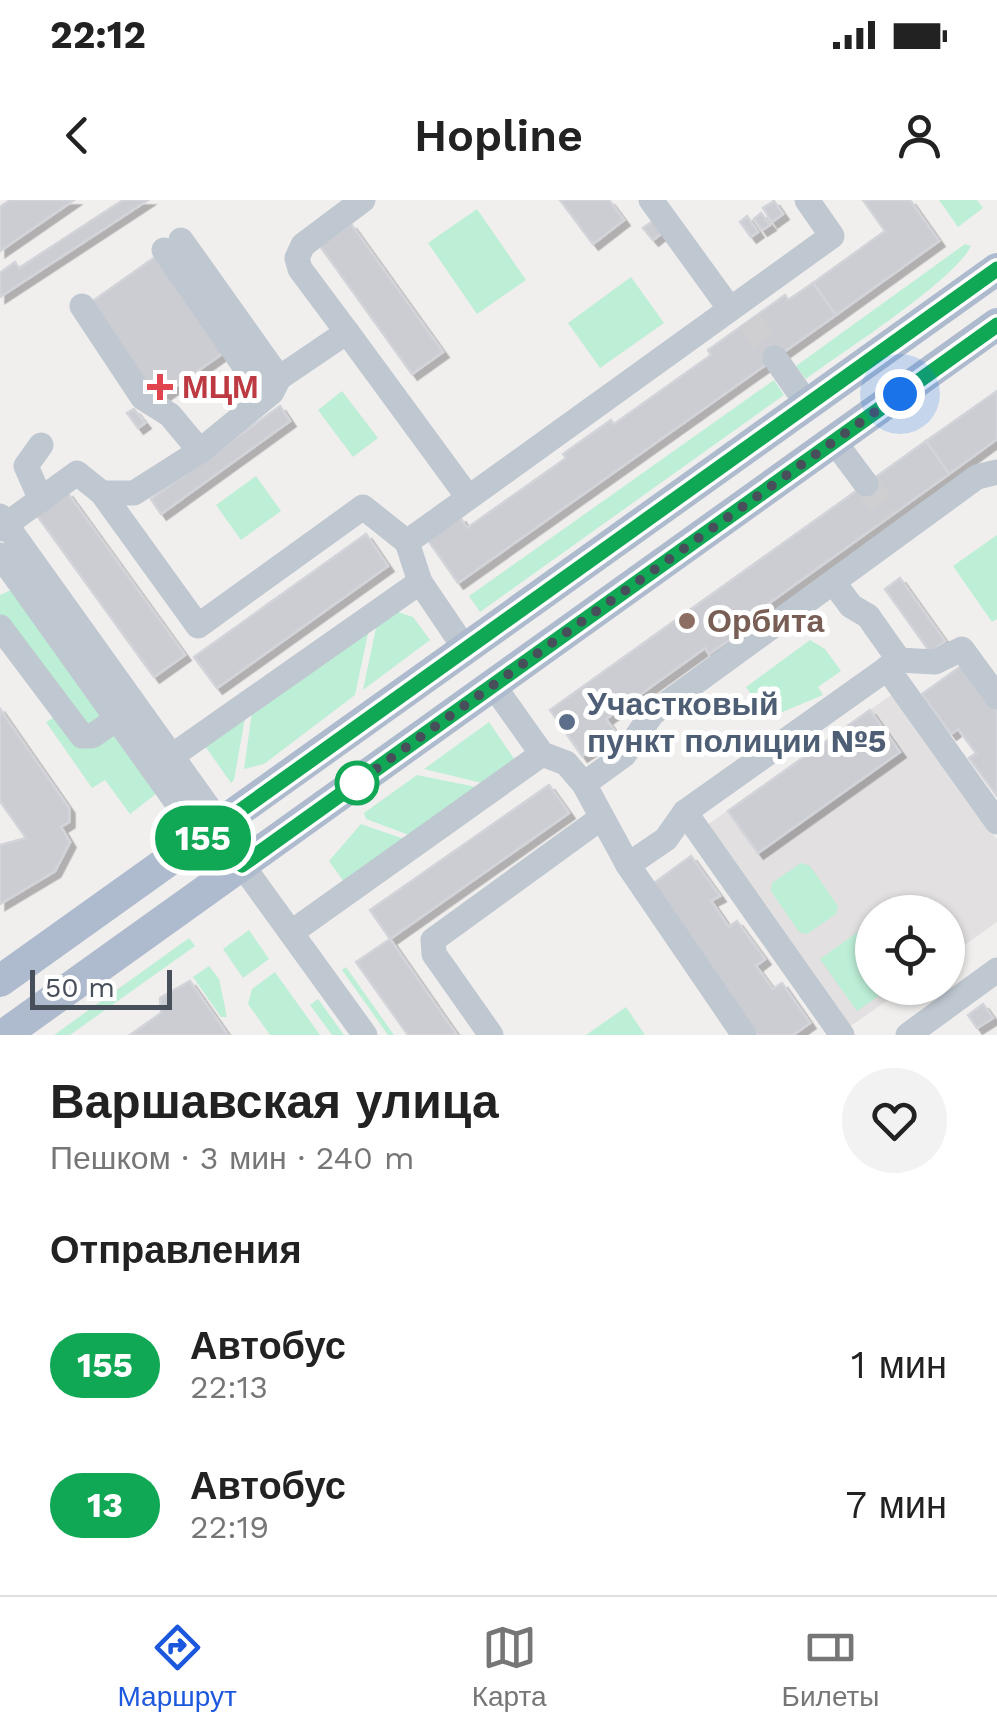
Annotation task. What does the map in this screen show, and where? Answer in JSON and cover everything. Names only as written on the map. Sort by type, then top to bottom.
[{"type":"main road","points":[[0,982],[997,269]]},
{"type":"main road","points":[[4,1035],[997,324]]},
{"type":"street","points":[[363,200],[303,246],[298,258],[300,269],[468,498]]},
{"type":"street","points":[[651,200],[739,311]]},
{"type":"street","points":[[407,542],[739,311],[832,236],[807,200]]},
{"type":"street","points":[[172,245],[279,378]]},
{"type":"street","points":[[82,306],[143,398],[170,415],[200,451]]},
{"type":"street","points":[[102,492],[134,494],[200,451],[272,392],[279,378],[347,332]]},
{"type":"street","points":[[775,358],[808,405]]},
{"type":"street","points":[[834,441],[866,484]]},
{"type":"street","points":[[40,445],[26,466],[41,500]]},
{"type":"street","points":[[584,784],[624,756],[652,714],[834,582],[896,524],[977,478],[997,472]]},
{"type":"street","points":[[212,832],[172,756],[2,523],[77,473],[102,492],[198,626],[363,507],[407,542],[420,582],[466,650]]},
{"type":"street","points":[[5,572],[117,719],[242,865],[366,1035]]},
{"type":"street","points":[[172,756],[420,582]]},
{"type":"street","points":[[834,582],[850,606],[868,616],[893,664],[997,822]]},
{"type":"street","points":[[0,626],[82,736],[92,736],[117,719]]},
{"type":"street","points":[[628,865],[666,839],[685,812],[893,664],[934,662],[962,649],[997,696]]},
{"type":"street","points":[[493,685],[542,754],[566,762],[584,784],[628,865],[744,1035]]},
{"type":"street","points":[[292,932],[542,754]]},
{"type":"street","points":[[685,812],[842,1035]]},
{"type":"street","points":[[491,1035],[434,954],[434,940],[601,818]]},
{"type":"street","points":[[908,1035],[997,970]]},
{"type":"shaded area","points":[[894,693],[997,839],[997,922],[965,945],[965,895],[855,895],[855,1005],[881,1005],[848,1028],[706,826]]},
{"type":"green space","points":[[939,200],[977,200],[983,208],[958,227]]},
{"type":"green space","points":[[477,209],[526,280],[477,314],[428,243]]},
{"type":"green space","points":[[965,244],[971,246],[943,278],[806,379],[796,366]]},
{"type":"green space","points":[[631,277],[664,323],[600,368],[568,323]]},
{"type":"green space","points":[[774,380],[784,395],[480,612],[469,596]]},
{"type":"green space","points":[[342,391],[378,438],[353,457],[318,410]]},
{"type":"green space","points":[[256,476],[281,511],[241,540],[216,505]]},
{"type":"green space","points":[[997,535],[997,619],[992,622],[953,566]]},
{"type":"green space","points":[[11,590],[102,718],[91,729],[0,618],[0,595]]},
{"type":"green space","points":[[398,612],[413,617],[430,640],[363,690],[377,623]]},
{"type":"green space","points":[[369,629],[355,695],[264,764],[244,769],[252,712]]},
{"type":"green space","points":[[810,640],[825,649],[841,671],[818,687],[823,695],[768,718],[746,687]]},
{"type":"green space","points":[[53,718],[61,720],[82,749],[113,732],[156,794],[130,814],[105,780],[92,788],[46,722]]},
{"type":"green space","points":[[245,718],[234,780],[231,783],[205,746]]},
{"type":"green space","points":[[489,722],[515,760],[482,783],[424,769]]},
{"type":"green space","points":[[417,775],[476,787],[409,835],[366,819],[364,813]]},
{"type":"green space","points":[[361,824],[404,839],[344,882],[329,861]]},
{"type":"green space","points":[[801,863],[810,866],[838,906],[836,914],[807,934],[799,932],[771,891],[772,883]]},
{"type":"green space","points":[[249,930],[269,959],[243,978],[223,949]]},
{"type":"green space","points":[[855,934],[855,1005],[866,1005],[857,1011],[820,959]]},
{"type":"green space","points":[[189,938],[195,946],[70,1035],[54,1035]]},
{"type":"green space","points":[[209,966],[219,979],[227,1017],[221,1017],[193,977]]},
{"type":"green space","points":[[346,967],[394,1035],[388,1035],[342,970]]},
{"type":"green space","points":[[275,972],[320,1035],[270,1035],[248,1004],[252,989]]},
{"type":"green space","points":[[318,999],[344,1035],[332,1035],[310,1005]]},
{"type":"green space","points":[[626,1007],[645,1035],[586,1035]]},
{"type":"building","points":[[10,200],[74,200],[0,251],[0,207]]},
{"type":"building","points":[[123,200],[148,200],[0,297],[0,273],[15,262],[19,268]]},
{"type":"building","points":[[560,200],[609,200],[624,220],[593,244]]},
{"type":"building","points":[[863,200],[910,200],[939,241],[836,315],[813,283],[885,231]]},
{"type":"building","points":[[774,201],[783,214],[772,222],[763,208]]},
{"type":"building","points":[[761,213],[770,225],[762,230],[754,219]]},
{"type":"building","points":[[747,216],[758,232],[751,237],[740,222]]},
{"type":"building","points":[[653,221],[662,233],[653,240],[643,228]]},
{"type":"building","points":[[351,224],[443,352],[412,374],[320,246]]},
{"type":"building","points":[[158,255],[226,351],[158,399],[90,303]]},
{"type":"building","points":[[813,283],[836,315],[458,583],[428,540],[460,517],[467,528],[566,458],[563,454],[611,420],[614,424],[711,355],[708,350],[785,295],[788,300]]},
{"type":"building","points":[[997,391],[997,439],[949,474],[926,441]]},
{"type":"building","points":[[280,406],[290,421],[161,514],[151,499]]},
{"type":"building","points":[[134,409],[145,423],[138,428],[127,413]]},
{"type":"building","points":[[926,441],[949,474],[751,616],[755,622],[709,654],[705,648],[606,719],[616,733],[582,756],[550,710]]},
{"type":"building","points":[[67,492],[185,655],[154,677],[36,514]]},
{"type":"building","points":[[366,534],[388,566],[217,688],[194,657]]},
{"type":"building","points":[[900,578],[945,641],[930,652],[885,589]]},
{"type":"building","points":[[964,664],[997,709],[997,796],[969,758],[976,753],[958,729],[951,734],[922,694]]},
{"type":"building","points":[[0,709],[69,808],[69,822],[61,827],[70,842],[55,871],[0,904],[0,845],[26,838],[0,801]]},
{"type":"building","points":[[870,710],[900,752],[758,853],[728,811]]},
{"type":"building","points":[[549,785],[569,813],[390,939],[370,910]]},
{"type":"building","points":[[691,856],[720,896],[711,901],[729,927],[737,921],[765,959],[756,966],[773,989],[782,983],[810,1023],[793,1035],[757,1035],[650,886]]},
{"type":"building","points":[[390,939],[457,1035],[408,1035],[356,962]]},
{"type":"building","points":[[190,981],[228,1035],[130,1035],[161,1013],[160,998]]},
{"type":"building","points":[[983,1004],[993,1018],[977,1028],[968,1015]]},
{"type":"tunnel","points":[[749,321],[775,358]]},
{"type":"tunnel","points":[[866,484],[890,516]]},
{"type":"bus line","name":"155","points":[[997,269],[202,838],[242,865],[997,325]]},
{"type":"place","name":"МЦМ","points":[[160,387]]},
{"type":"place","name":"Орбита","points":[[687,621]]},
{"type":"place","name":"Участковый пункт полиции №5","points":[[567,722]]},
{"type":"route","points":[[357,783],[352,786],[900,394]]}]
